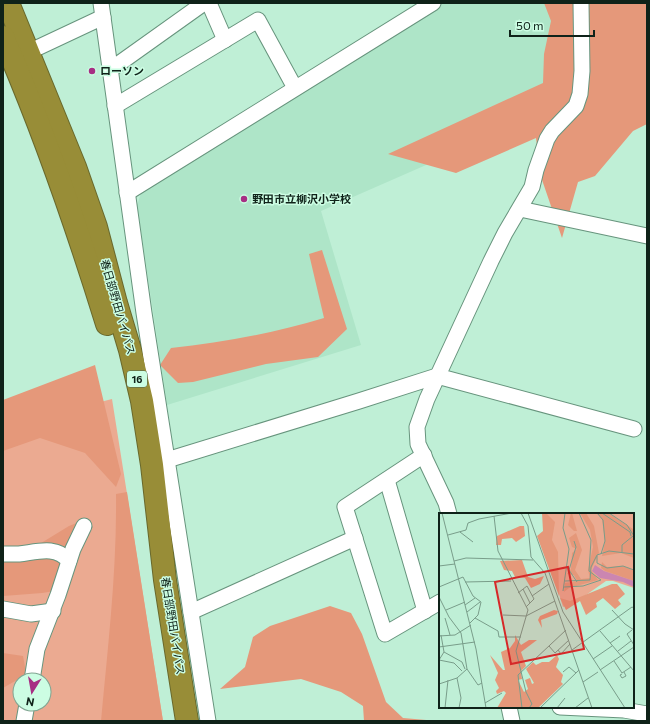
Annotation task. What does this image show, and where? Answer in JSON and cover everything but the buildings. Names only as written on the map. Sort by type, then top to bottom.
[{"type":"highway","name":"春日部野田バイパス","points":[[8,3],[15,58],[75,223],[117,355],[133,428],[151,583],[173,721]]},
{"type":"highway","name":"春日部野田バイパス","points":[[3,37],[75,167],[96,227],[130,350],[142,401],[150,451],[165,580],[187,721]]},
{"type":"street","points":[[110,70],[204,3]]},
{"type":"street","points":[[209,3],[225,40]]},
{"type":"street","points":[[127,193],[433,3]]},
{"type":"street","points":[[449,513],[446,503],[418,444],[417,427],[437,376],[502,240],[532,187],[536,170],[547,139],[552,131],[576,106],[580,94],[582,71],[581,3]]},
{"type":"street","points":[[15,58],[102,10],[144,314],[208,721]]},
{"type":"street","points":[[115,106],[258,20],[295,88]]},
{"type":"street","points":[[520,209],[647,236]]},
{"type":"street","points":[[167,460],[352,404],[437,376],[634,430]]},
{"type":"street","points":[[424,456],[345,507],[385,634],[439,603]]},
{"type":"street","points":[[387,480],[425,611]]},
{"type":"street","points":[[33,672],[37,649],[52,611],[73,549],[84,526]]},
{"type":"street","points":[[191,612],[355,538]]},
{"type":"street","points":[[3,554],[18,554],[41,550],[53,551],[60,553],[69,561]]},
{"type":"street","points":[[3,609],[31,614],[52,611]]},
{"type":"street","points":[[508,708],[512,721]]},
{"type":"street","points":[[581,708],[624,710],[647,714]]},
{"type":"shaded area","name":"野田市立柳沢小学校","points":[[439,3],[583,3],[572,101],[321,211],[361,345],[167,405],[137,205],[141,193]]},
{"type":"shaded area","points":[[544,3],[647,3],[647,124],[633,131],[595,176],[578,182],[562,238],[541,177],[536,138],[456,173],[388,154],[543,83],[544,54],[551,21]]},
{"type":"shaded area","points":[[322,250],[347,329],[318,357],[266,364],[193,382],[178,383],[160,365],[171,348],[248,337],[324,318],[309,254]]},
{"type":"shaded area","points":[[95,365],[121,474],[116,487],[85,453],[40,438],[3,451],[3,400]]},
{"type":"shaded area","points":[[112,399],[163,721],[3,721],[3,427]]},
{"type":"shaded area","points":[[127,492],[163,721],[101,721],[114,579],[116,494]]},
{"type":"shaded area","points":[[79,522],[55,591],[3,596],[3,547],[33,548],[69,526]]},
{"type":"shaded area","points":[[330,606],[351,613],[362,634],[386,702],[403,718],[438,721],[364,721],[363,706],[341,692],[301,679],[220,689],[245,667],[253,637],[270,626]]},
{"type":"shaded area","points":[[3,653],[23,656],[26,672],[12,672],[12,683],[3,688]]},
{"type":"place","name":"ローソン","points":[[92,71]]},
{"type":"place","name":"野田市立柳沢小学校","points":[[244,199]]}]
